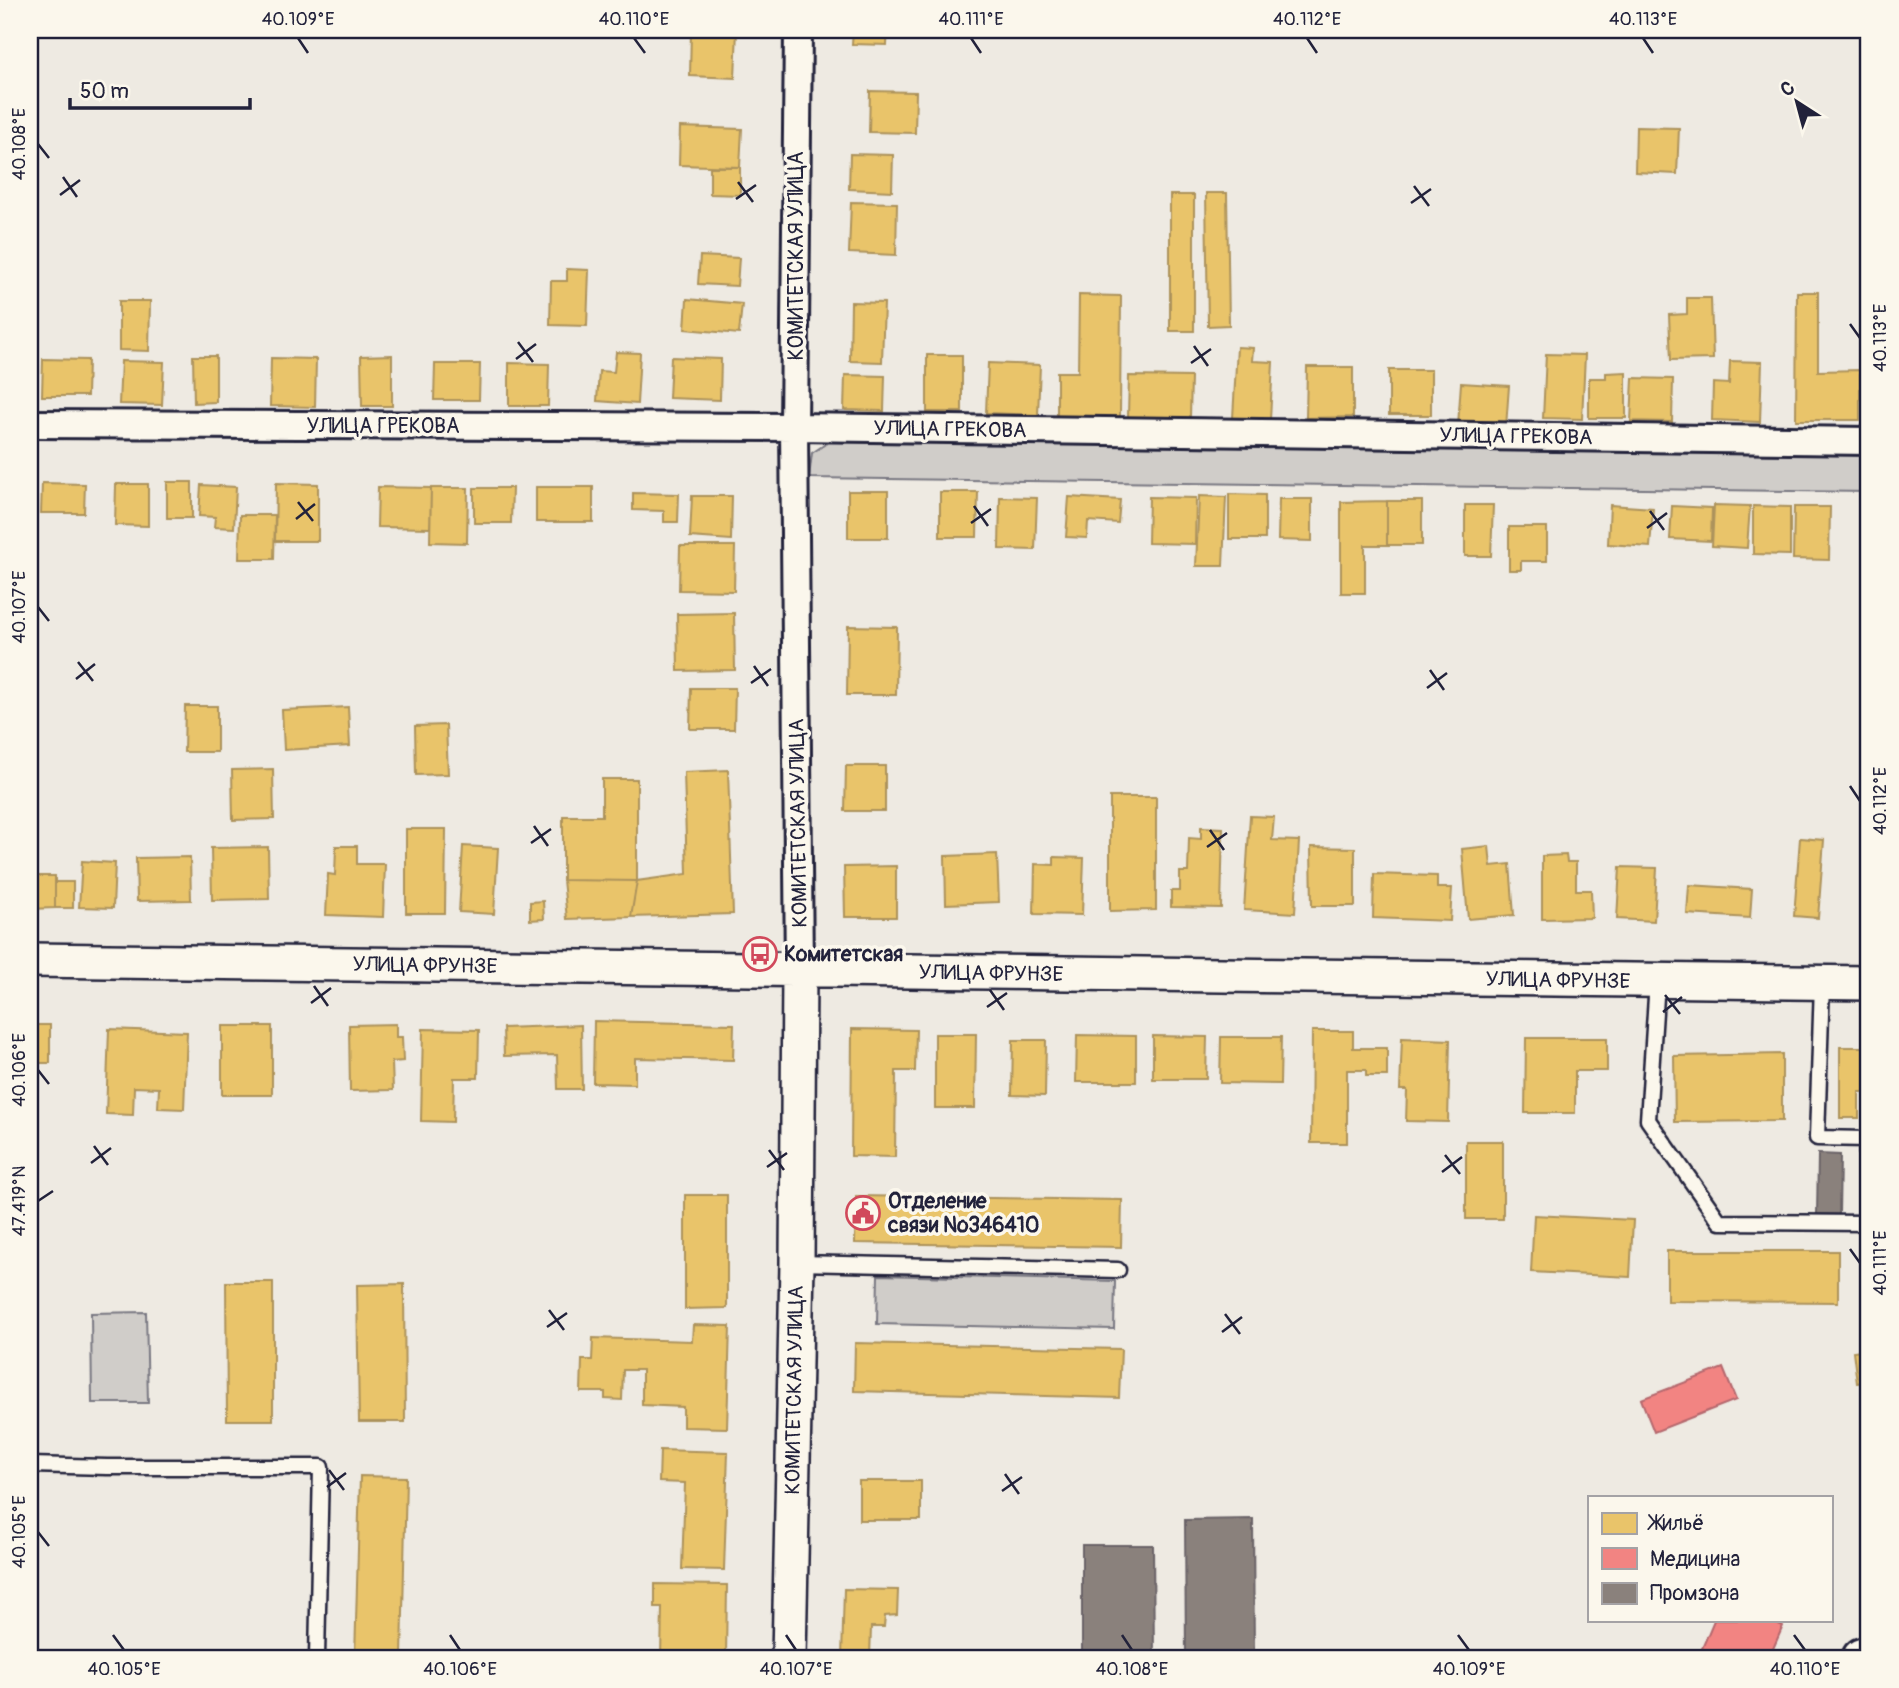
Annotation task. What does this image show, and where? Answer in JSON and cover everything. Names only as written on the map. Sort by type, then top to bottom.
[{"type":"main road","points":[[1863,1658],[1869,1656]]},
{"type":"street","name":"КОМИТЕТСКАЯ УЛИЦА","points":[[789,1658],[797,1263],[799,971],[794,427],[798,30]]},
{"type":"street","name":"УЛИЦА ГРЕКОВА","points":[[30,424],[794,427],[1869,441]]},
{"type":"street","name":"УЛИЦА ФРУНЗЕ","points":[[30,960],[1869,983]]},
{"type":"lane","points":[[1657,981],[1648,1120],[1720,1222],[1867,1223],[1867,1139],[1817,1138],[1822,983]]},
{"type":"lane","points":[[797,1263],[1118,1270]]},
{"type":"lane","points":[[30,1465],[321,1467],[317,1658]]},
{"type":"shaded area","points":[[830,441],[1869,453],[1869,492],[809,478],[812,453]]},
{"type":"shaded area","points":[[878,1275],[1115,1281],[1114,1329],[877,1324]]},
{"type":"shaded area","points":[[146,1312],[148,1403],[92,1403],[91,1313]]},
{"type":"building: Жильё","points":[[691,30],[737,30],[735,78],[690,76]]},
{"type":"building: Жильё","points":[[853,30],[888,30],[887,45],[852,44]]},
{"type":"building: Жильё","points":[[870,91],[916,92],[915,133],[869,132]]},
{"type":"building: Жильё","points":[[680,127],[742,129],[740,167],[679,165]]},
{"type":"building: Жильё","points":[[1636,127],[1679,128],[1677,174],[1635,172]]},
{"type":"building: Жильё","points":[[850,154],[893,155],[892,191],[849,189]]},
{"type":"building: Жильё","points":[[710,167],[740,167],[740,195],[710,194]]},
{"type":"building: Жильё","points":[[1206,193],[1227,193],[1229,325],[1208,326]]},
{"type":"building: Жильё","points":[[1170,195],[1194,195],[1194,331],[1170,331]]},
{"type":"building: Жильё","points":[[851,202],[897,203],[896,255],[849,253]]},
{"type":"building: Жильё","points":[[700,256],[739,258],[737,286],[698,284]]},
{"type":"building: Жильё","points":[[567,269],[589,270],[587,326],[550,325],[551,281],[567,281]]},
{"type":"building: Жильё","points":[[1797,292],[1818,292],[1818,371],[1860,370],[1860,420],[1796,420]]},
{"type":"building: Жильё","points":[[1079,295],[1121,296],[1120,417],[1057,417],[1057,372],[1078,372]]},
{"type":"building: Жильё","points":[[1687,298],[1711,298],[1713,359],[1671,360],[1669,315],[1687,314]]},
{"type":"building: Жильё","points":[[687,299],[742,304],[739,334],[685,329]]},
{"type":"building: Жильё","points":[[119,301],[150,301],[149,351],[119,350]]},
{"type":"building: Жильё","points":[[851,302],[884,303],[882,362],[850,361]]},
{"type":"building: Жильё","points":[[1237,347],[1253,348],[1252,361],[1273,362],[1270,420],[1233,418]]},
{"type":"building: Жильё","points":[[616,352],[640,353],[637,404],[597,401],[599,371],[614,372]]},
{"type":"building: Жильё","points":[[1546,354],[1585,355],[1582,419],[1543,418]]},
{"type":"building: Жильё","points":[[392,355],[392,406],[362,406],[361,356]]},
{"type":"building: Жильё","points":[[927,355],[962,355],[962,412],[927,412]]},
{"type":"building: Жильё","points":[[193,356],[216,356],[216,402],[194,403]]},
{"type":"building: Жильё","points":[[671,357],[721,359],[720,400],[669,398]]},
{"type":"building: Жильё","points":[[271,358],[316,359],[315,407],[270,406]]},
{"type":"building: Жильё","points":[[43,359],[88,360],[87,396],[42,396]]},
{"type":"building: Жильё","points":[[121,361],[164,362],[162,405],[119,404]]},
{"type":"building: Жильё","points":[[1730,361],[1762,362],[1760,422],[1712,420],[1713,383],[1729,384]]},
{"type":"building: Жильё","points":[[509,363],[549,364],[548,406],[509,406]]},
{"type":"building: Жильё","points":[[988,363],[1040,365],[1038,415],[986,413]]},
{"type":"building: Жильё","points":[[435,364],[480,364],[479,400],[434,400]]},
{"type":"building: Жильё","points":[[1307,367],[1353,367],[1353,417],[1306,418]]},
{"type":"building: Жильё","points":[[1389,370],[1431,370],[1431,415],[1389,415]]},
{"type":"building: Жильё","points":[[1626,372],[1626,418],[1589,418],[1589,378],[1606,378],[1606,373]]},
{"type":"building: Жильё","points":[[845,375],[885,376],[884,411],[844,410]]},
{"type":"building: Жильё","points":[[1129,376],[1191,377],[1190,418],[1128,417]]},
{"type":"building: Жильё","points":[[1633,378],[1673,379],[1672,422],[1631,421]]},
{"type":"building: Жильё","points":[[1461,383],[1509,386],[1506,427],[1458,425]]},
{"type":"building: Жильё","points":[[167,482],[192,482],[192,518],[167,518]]},
{"type":"building: Жильё","points":[[42,483],[85,484],[84,513],[41,513]]},
{"type":"building: Жильё","points":[[276,483],[318,484],[318,541],[275,541]]},
{"type":"building: Жильё","points":[[116,484],[148,484],[148,526],[115,525]]},
{"type":"building: Жильё","points":[[201,485],[236,487],[234,528],[214,527],[215,517],[199,516]]},
{"type":"building: Жильё","points":[[378,487],[431,488],[430,528],[377,527]]},
{"type":"building: Жильё","points":[[536,487],[593,487],[593,522],[536,522]]},
{"type":"building: Жильё","points":[[431,488],[468,488],[467,543],[430,542]]},
{"type":"building: Жильё","points":[[474,488],[512,488],[511,523],[474,523]]},
{"type":"building: Жильё","points":[[848,491],[888,491],[888,538],[848,538]]},
{"type":"building: Жильё","points":[[940,492],[978,492],[977,537],[940,537]]},
{"type":"building: Жильё","points":[[633,493],[679,494],[678,522],[664,522],[664,511],[633,510]]},
{"type":"building: Жильё","points":[[1229,494],[1265,495],[1265,539],[1229,539]]},
{"type":"building: Жильё","points":[[692,496],[732,496],[731,540],[690,537]]},
{"type":"building: Жильё","points":[[1199,496],[1226,497],[1223,566],[1196,566]]},
{"type":"building: Жильё","points":[[1000,497],[1037,498],[1035,550],[999,549]]},
{"type":"building: Жильё","points":[[1069,497],[1120,500],[1118,523],[1088,521],[1087,538],[1066,537]]},
{"type":"building: Жильё","points":[[1149,497],[1196,498],[1195,544],[1148,543]]},
{"type":"building: Жильё","points":[[1279,499],[1312,499],[1312,541],[1278,540]]},
{"type":"building: Жильё","points":[[1387,501],[1422,501],[1422,545],[1387,545]]},
{"type":"building: Жильё","points":[[1387,501],[1387,545],[1365,545],[1365,593],[1341,593],[1341,502]]},
{"type":"building: Жильё","points":[[1465,505],[1493,505],[1491,556],[1465,556]]},
{"type":"building: Жильё","points":[[1610,505],[1653,508],[1650,547],[1608,544]]},
{"type":"building: Жильё","points":[[1714,505],[1750,506],[1747,548],[1712,546]]},
{"type":"building: Жильё","points":[[1672,506],[1712,508],[1711,541],[1670,539]]},
{"type":"building: Жильё","points":[[1753,506],[1790,507],[1790,555],[1753,554]]},
{"type":"building: Жильё","points":[[1794,507],[1830,507],[1829,560],[1793,559]]},
{"type":"building: Жильё","points":[[240,515],[275,515],[274,559],[239,559]]},
{"type":"building: Жильё","points":[[1509,527],[1547,527],[1547,561],[1521,561],[1521,570],[1509,570]]},
{"type":"building: Жильё","points":[[680,546],[735,546],[734,591],[679,590]]},
{"type":"building: Жильё","points":[[734,613],[735,670],[678,671],[677,614]]},
{"type":"building: Жильё","points":[[848,626],[897,627],[896,695],[847,695]]},
{"type":"building: Жильё","points":[[691,688],[735,688],[734,729],[690,729]]},
{"type":"building: Жильё","points":[[185,706],[217,706],[217,752],[184,752]]},
{"type":"building: Жильё","points":[[348,707],[350,746],[284,750],[282,710]]},
{"type":"building: Жильё","points":[[446,725],[448,774],[416,775],[415,726]]},
{"type":"building: Жильё","points":[[846,766],[885,766],[885,811],[845,811]]},
{"type":"building: Жильё","points":[[273,769],[274,819],[233,820],[232,770]]},
{"type":"building: Жильё","points":[[728,770],[733,914],[631,917],[637,881],[687,874],[684,772]]},
{"type":"building: Жильё","points":[[602,779],[637,779],[637,881],[563,880],[563,816],[602,816]]},
{"type":"building: Жильё","points":[[1110,797],[1156,797],[1156,910],[1110,911]]},
{"type":"building: Жильё","points":[[1250,816],[1274,817],[1272,840],[1299,841],[1295,913],[1244,910]]},
{"type":"building: Жильё","points":[[1201,827],[1223,828],[1221,908],[1171,907],[1171,891],[1180,891],[1180,872],[1188,872],[1189,838],[1201,839]]},
{"type":"building: Жильё","points":[[406,829],[446,829],[445,913],[406,913]]},
{"type":"building: Жильё","points":[[1800,838],[1824,840],[1818,918],[1794,916]]},
{"type":"building: Жильё","points":[[336,846],[357,846],[357,864],[385,864],[383,917],[326,915],[328,874],[335,875]]},
{"type":"building: Жильё","points":[[463,846],[498,848],[494,914],[459,912]]},
{"type":"building: Жильё","points":[[1489,846],[1491,866],[1510,864],[1514,915],[1468,919],[1462,849]]},
{"type":"building: Жильё","points":[[268,847],[269,899],[212,900],[211,848]]},
{"type":"building: Жильё","points":[[1311,847],[1355,848],[1355,906],[1312,906]]},
{"type":"building: Жильё","points":[[997,854],[999,902],[946,904],[945,856]]},
{"type":"building: Жильё","points":[[1566,855],[1567,862],[1576,862],[1576,890],[1591,890],[1592,918],[1542,919],[1542,856]]},
{"type":"building: Жильё","points":[[190,857],[191,900],[137,901],[136,858]]},
{"type":"building: Жильё","points":[[1054,857],[1084,858],[1082,915],[1034,914],[1035,864],[1054,865]]},
{"type":"building: Жильё","points":[[82,861],[115,863],[113,908],[79,907]]},
{"type":"building: Жильё","points":[[896,866],[896,917],[845,917],[844,867]]},
{"type":"building: Жильё","points":[[1620,867],[1657,868],[1654,921],[1617,919]]},
{"type":"building: Жильё","points":[[1863,867],[1869,867],[1869,921],[1863,921]]},
{"type":"building: Жильё","points":[[1374,874],[1437,876],[1437,888],[1452,888],[1450,921],[1373,918]]},
{"type":"building: Жильё","points":[[30,876],[55,876],[55,908],[30,909]]},
{"type":"building: Жильё","points":[[563,880],[637,881],[631,917],[567,919]]},
{"type":"building: Жильё","points":[[55,882],[73,882],[73,908],[55,908]]},
{"type":"building: Жильё","points":[[1689,885],[1752,889],[1750,918],[1687,914]]},
{"type":"building: Жильё","points":[[543,901],[544,919],[530,920],[530,902]]},
{"type":"building: Жильё","points":[[594,1021],[734,1024],[733,1060],[635,1058],[635,1084],[593,1083]]},
{"type":"building: Жильё","points":[[396,1024],[396,1037],[402,1037],[403,1061],[392,1062],[393,1090],[350,1091],[349,1025]]},
{"type":"building: Жильё","points":[[30,1025],[50,1025],[50,1063],[30,1063]]},
{"type":"building: Жильё","points":[[581,1025],[582,1089],[558,1089],[557,1055],[504,1056],[503,1028]]},
{"type":"building: Жильё","points":[[222,1026],[272,1026],[272,1095],[222,1095]]},
{"type":"building: Жильё","points":[[109,1029],[187,1032],[184,1109],[158,1108],[159,1088],[134,1087],[133,1115],[106,1114]]},
{"type":"building: Жильё","points":[[423,1029],[479,1030],[478,1078],[454,1078],[453,1122],[421,1121]]},
{"type":"building: Жильё","points":[[852,1029],[916,1030],[915,1071],[896,1071],[895,1157],[851,1156]]},
{"type":"building: Жильё","points":[[1312,1031],[1353,1031],[1353,1048],[1387,1048],[1387,1076],[1366,1076],[1366,1070],[1347,1070],[1347,1143],[1311,1143]]},
{"type":"building: Жильё","points":[[935,1034],[976,1034],[975,1108],[935,1108]]},
{"type":"building: Жильё","points":[[1077,1035],[1136,1036],[1136,1082],[1076,1082]]},
{"type":"building: Жильё","points":[[1153,1036],[1207,1037],[1206,1079],[1153,1079]]},
{"type":"building: Жильё","points":[[1221,1037],[1281,1037],[1280,1084],[1220,1083]]},
{"type":"building: Жильё","points":[[1402,1038],[1450,1040],[1448,1122],[1406,1121],[1407,1090],[1400,1090]]},
{"type":"building: Жильё","points":[[1526,1038],[1607,1038],[1607,1071],[1575,1071],[1575,1113],[1525,1113]]},
{"type":"building: Жильё","points":[[1013,1040],[1046,1040],[1045,1096],[1012,1095]]},
{"type":"building: Жильё","points":[[1840,1047],[1869,1047],[1869,1092],[1859,1092],[1859,1118],[1840,1118]]},
{"type":"building: Жильё","points":[[1782,1054],[1782,1121],[1675,1122],[1674,1056]]},
{"type":"building: Жильё","points":[[1466,1141],[1503,1141],[1503,1219],[1466,1219]]},
{"type":"building: Жильё","points":[[685,1195],[727,1195],[727,1308],[685,1309]]},
{"type":"building: Жильё","points":[[856,1196],[1122,1200],[1121,1247],[855,1243]]},
{"type":"building: Жильё","points":[[1534,1215],[1633,1220],[1630,1277],[1531,1272]]},
{"type":"building: Жильё","points":[[1667,1251],[1838,1251],[1838,1302],[1667,1301]]},
{"type":"building: Жильё","points":[[226,1282],[273,1282],[273,1420],[227,1420]]},
{"type":"building: Жильё","points":[[404,1284],[405,1422],[359,1422],[357,1285]]},
{"type":"building: Жильё","points":[[30,1286],[33,1286],[33,1415],[30,1415]]},
{"type":"building: Жильё","points":[[693,1325],[730,1326],[727,1428],[683,1427],[683,1407],[642,1405],[642,1370],[623,1370],[622,1400],[605,1399],[605,1392],[581,1392],[582,1360],[592,1360],[593,1338],[692,1341]]},
{"type":"building: Жильё","points":[[855,1343],[1121,1349],[1119,1398],[854,1391]]},
{"type":"building: Жильё","points":[[1869,1349],[1869,1381],[1857,1383],[1853,1351]]},
{"type":"building: Жильё","points":[[660,1450],[728,1452],[724,1570],[682,1569],[685,1483],[659,1482]]},
{"type":"building: Жильё","points":[[360,1476],[406,1477],[402,1658],[355,1658]]},
{"type":"building: Жильё","points":[[859,1481],[921,1481],[921,1520],[859,1520]]},
{"type":"building: Жильё","points":[[655,1584],[727,1585],[726,1658],[661,1658],[662,1607],[655,1607]]},
{"type":"building: Жильё","points":[[844,1589],[898,1590],[897,1615],[885,1616],[884,1627],[871,1627],[870,1658],[842,1658]]},
{"type":"building: Медицина","points":[[1723,1368],[1736,1400],[1654,1432],[1641,1399]]},
{"type":"building: Медицина","points":[[1713,1622],[1774,1622],[1783,1626],[1769,1658],[1698,1658]]},
{"type":"building: Промзона","points":[[1818,1154],[1840,1155],[1839,1216],[1817,1216]]},
{"type":"building: Промзона","points":[[1253,1519],[1254,1658],[1186,1658],[1185,1520]]},
{"type":"building: Промзона","points":[[1082,1545],[1153,1545],[1154,1658],[1082,1658]]},
{"type":"place","name":"Комитетская","points":[[760,954]]},
{"type":"place","name":"Отделение связи №346410","points":[[863,1213]]}]
